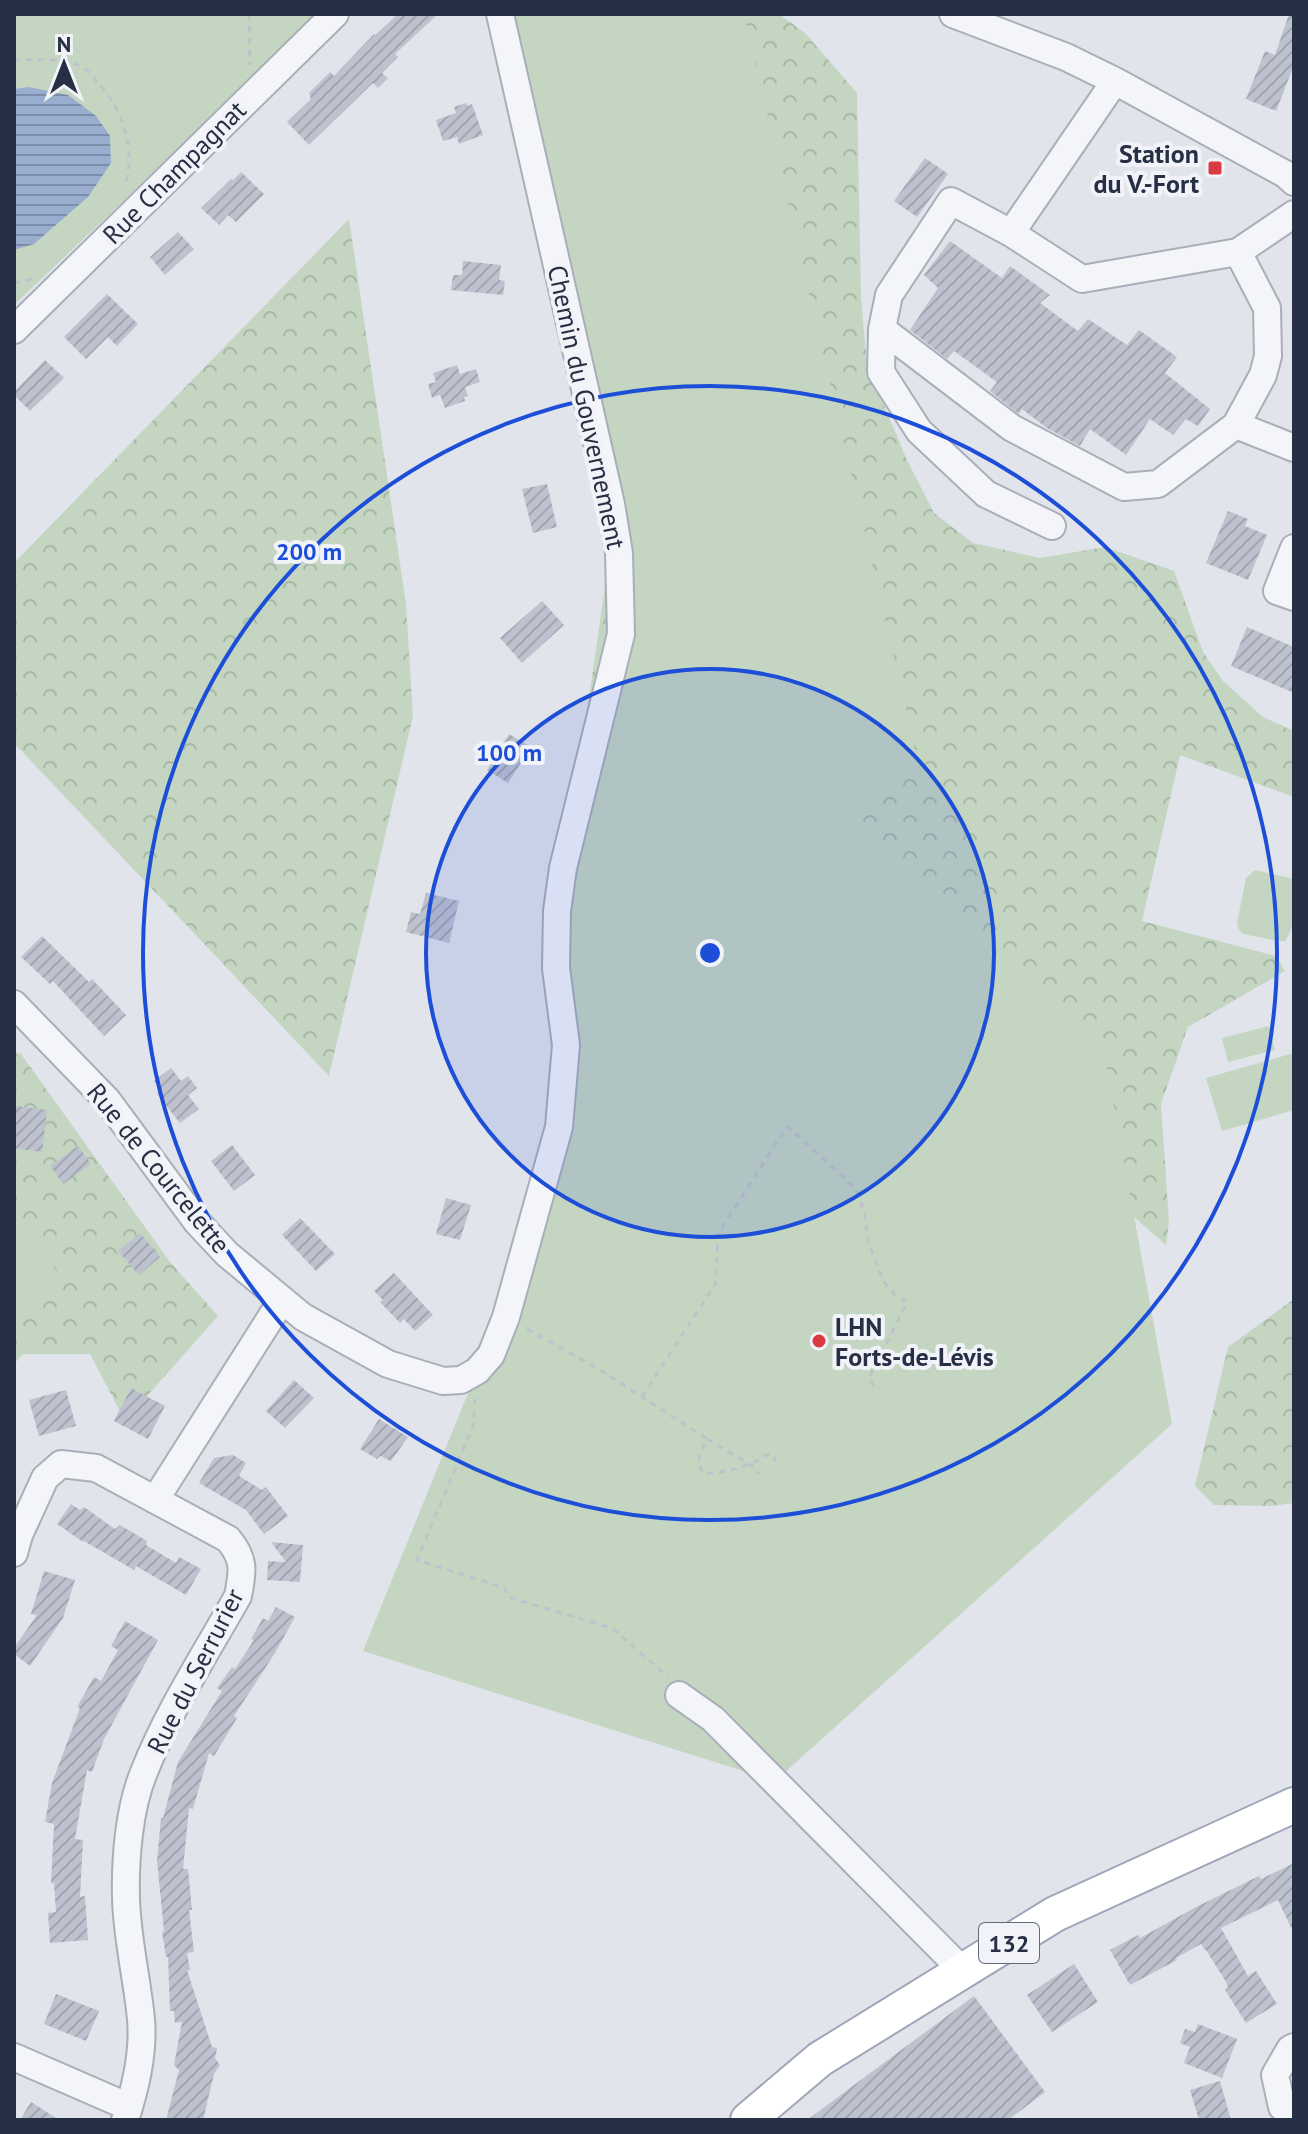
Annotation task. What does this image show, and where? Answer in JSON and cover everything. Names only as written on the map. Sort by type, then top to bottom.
[{"type":"main road","name":"132","points":[[748,2120],[820,2059],[1055,1914],[1294,1805]]},
{"type":"street","name":"Rue Champagnat","points":[[14,330],[335,14]]},
{"type":"street","name":"Chemin du Gouvernement","points":[[477,1371],[491,1355],[506,1317],[559,1127],[566,1045],[556,968],[557,911],[563,868],[621,634],[619,553],[611,504],[500,14]]},
{"type":"street","points":[[953,14],[1066,57]]},
{"type":"street","points":[[995,14],[1066,57],[1291,171]]},
{"type":"street","points":[[1011,233],[1115,81]]},
{"type":"street","points":[[1052,526],[986,494],[919,431],[881,372],[882,329],[889,295],[951,201],[1011,233],[1082,279],[1238,252],[1294,214]]},
{"type":"street","points":[[882,329],[1012,428],[1124,487],[1158,484],[1236,425],[1263,375],[1268,356],[1267,308],[1238,252]]},
{"type":"street","points":[[1236,425],[1294,448]]},
{"type":"street","points":[[1294,548],[1277,591],[1294,597]]},
{"type":"street","name":"Rue de Courcelette","points":[[14,1004],[107,1100],[197,1222],[227,1254],[303,1317],[388,1364],[443,1381],[461,1380],[477,1371]]},
{"type":"street","points":[[155,1500],[282,1300]]},
{"type":"street","name":"Rue du Serrurier","points":[[14,1553],[45,1478],[61,1464],[96,1468],[228,1539],[239,1552],[243,1571],[238,1596],[163,1730],[143,1775],[131,1820],[126,1897],[131,1960],[141,2020],[141,2054],[127,2114]]},
{"type":"street","points":[[679,1695],[713,1719],[963,1971]]},
{"type":"street","points":[[1294,2047],[1275,2075],[1282,2107],[1294,2118]]},
{"type":"street","points":[[14,2057],[127,2114]]},
{"type":"path","points":[[249,14],[251,97]]},
{"type":"path","points":[[14,60],[65,61],[87,70],[110,96],[121,117],[131,163],[126,186]]},
{"type":"path","points":[[14,283],[30,281],[40,270]]},
{"type":"path","points":[[642,1397],[716,1283],[718,1234],[787,1126],[858,1193],[868,1241],[883,1281],[895,1295],[907,1302],[869,1378],[877,1391]]},
{"type":"path","points":[[506,1317],[602,1371],[751,1465],[759,1474]]},
{"type":"path","points":[[477,1371],[473,1426],[417,1560],[505,1588],[508,1597],[612,1628],[678,1686],[679,1695]]},
{"type":"path","points":[[707,1439],[698,1463],[704,1474],[751,1465],[770,1453],[776,1461]]},
{"type":"green space","points":[[14,14],[320,14],[14,305]]},
{"type":"green space","points":[[497,14],[779,14],[805,33],[857,93],[861,298],[867,365],[907,460],[934,513],[973,543],[1040,558],[1105,547],[1174,571],[1203,652],[1223,681],[1263,717],[1294,731],[1294,797],[1180,755],[1142,921],[1276,956],[1285,971],[1188,1027],[1161,1104],[1169,1222],[1166,1245],[1134,1217],[1119,1187],[573,809],[613,531]]},
{"type":"green space","points":[[500,14],[744,14],[916,752],[848,814],[1101,1035],[1172,1424],[775,1781],[363,1651],[477,1371],[559,1127],[556,968],[621,588]]},
{"type":"green space","points":[[349,219],[406,604],[413,716],[329,1076],[14,743],[14,563]]},
{"type":"green space","points":[[1255,870],[1294,879],[1293,919],[1285,941],[1243,934],[1239,930],[1237,923],[1246,878]]},
{"type":"green space","points":[[1269,1026],[1275,1050],[1228,1062],[1222,1038]]},
{"type":"green space","points":[[14,1052],[21,1054],[170,1262],[218,1316],[125,1421],[90,1354],[23,1354],[14,1364]]},
{"type":"green space","points":[[1294,1053],[1294,1110],[1222,1131],[1206,1078]]},
{"type":"green space","points":[[14,1209],[59,1275],[14,1318]]},
{"type":"green space","points":[[1294,1299],[1294,1503],[1271,1506],[1214,1505],[1195,1486],[1228,1347]]},
{"type":"water","points":[[29,87],[68,95],[96,116],[110,136],[111,163],[88,197],[34,244],[14,250],[14,89]]},
{"type":"building","points":[[398,14],[438,14],[395,54],[398,57],[382,73],[388,78],[378,88],[373,83],[309,145],[287,122],[311,99],[309,93],[330,72],[334,76]]},
{"type":"building","points":[[1289,14],[1294,14],[1294,65],[1276,111],[1246,99],[1265,51],[1275,55]]},
{"type":"building","points":[[466,103],[468,106],[472,104],[483,135],[459,144],[457,137],[443,141],[436,120],[456,113],[454,107]]},
{"type":"building","points":[[925,158],[948,174],[917,217],[894,201]]},
{"type":"building","points":[[241,172],[264,194],[236,222],[228,215],[219,225],[201,208]]},
{"type":"building","points":[[178,232],[194,249],[165,275],[150,257]]},
{"type":"building","points":[[950,241],[1002,278],[1010,266],[1050,295],[1040,303],[1078,331],[1088,319],[1127,345],[1139,330],[1177,357],[1165,373],[1210,409],[1198,426],[1186,419],[1173,435],[1150,419],[1126,455],[1090,429],[1080,446],[1047,428],[1022,409],[1019,414],[990,391],[997,382],[954,351],[947,359],[910,330],[938,288],[924,275]]},
{"type":"building","points":[[463,261],[501,265],[499,280],[505,281],[503,295],[451,290],[453,275],[462,275]]},
{"type":"building","points":[[107,294],[138,324],[117,346],[108,337],[86,359],[64,337]]},
{"type":"building","points":[[45,360],[64,378],[30,411],[14,392]]},
{"type":"building","points":[[457,365],[460,374],[476,369],[480,382],[465,387],[468,396],[464,397],[465,401],[445,408],[440,395],[432,398],[428,384],[436,382],[433,373]]},
{"type":"building","points":[[547,484],[557,527],[533,533],[522,489]]},
{"type":"building","points":[[1228,511],[1248,519],[1245,526],[1267,535],[1248,580],[1206,563]]},
{"type":"building","points":[[542,601],[564,625],[522,663],[500,638]]},
{"type":"building","points":[[1247,627],[1294,647],[1294,693],[1231,666]]},
{"type":"building","points":[[509,734],[531,747],[508,783],[487,770]]},
{"type":"building","points":[[426,893],[459,901],[449,943],[406,932],[411,912],[420,914]]},
{"type":"building","points":[[42,936],[89,982],[92,979],[126,1015],[104,1036],[53,981],[50,984],[21,957]]},
{"type":"building","points":[[171,1068],[181,1081],[188,1076],[197,1088],[188,1095],[199,1109],[180,1123],[157,1094],[161,1091],[154,1081]]},
{"type":"building","points":[[16,1106],[47,1110],[42,1152],[14,1148]]},
{"type":"building","points":[[232,1145],[255,1175],[234,1191],[211,1161]]},
{"type":"building","points":[[78,1146],[91,1164],[63,1184],[50,1166]]},
{"type":"building","points":[[446,1198],[471,1205],[460,1240],[436,1234]]},
{"type":"building","points":[[300,1218],[335,1254],[316,1271],[282,1235]]},
{"type":"building","points":[[140,1233],[160,1257],[139,1275],[118,1251]]},
{"type":"building","points":[[394,1273],[433,1315],[415,1331],[404,1319],[400,1323],[374,1291]]},
{"type":"building","points":[[294,1380],[314,1398],[285,1428],[266,1411]]},
{"type":"building","points":[[131,1388],[165,1406],[148,1439],[114,1421]]},
{"type":"building","points":[[66,1390],[76,1426],[39,1436],[29,1400]]},
{"type":"building","points":[[379,1419],[408,1437],[391,1461],[380,1456],[377,1459],[360,1449]]},
{"type":"building","points":[[233,1455],[246,1463],[239,1476],[262,1490],[266,1487],[288,1516],[264,1534],[246,1510],[199,1483],[214,1458]]},
{"type":"building","points":[[71,1504],[80,1510],[84,1507],[115,1529],[120,1525],[176,1563],[179,1557],[201,1569],[186,1595],[136,1566],[134,1570],[83,1542],[57,1524]]},
{"type":"building","points":[[271,1542],[303,1545],[300,1582],[267,1580],[268,1561],[286,1562]]},
{"type":"building","points":[[44,1571],[75,1580],[63,1618],[30,1666],[14,1654],[14,1648],[37,1615],[31,1614]]},
{"type":"building","points":[[276,1607],[295,1617],[234,1716],[237,1718],[214,1756],[209,1753],[193,1809],[189,1808],[183,1869],[188,1869],[194,1952],[187,1953],[190,1970],[187,1970],[212,2047],[217,2048],[215,2058],[220,2065],[214,2074],[203,2120],[166,2120],[179,2070],[174,2065],[182,2022],[175,2023],[174,2011],[170,2011],[168,1957],[162,1932],[157,1861],[161,1818],[178,1762],[222,1691],[217,1688],[232,1667],[235,1669],[254,1640],[251,1639],[263,1618],[268,1621]]},
{"type":"building","points":[[125,1621],[158,1640],[104,1739],[92,1772],[87,1770],[75,1839],[83,1840],[80,1897],[85,1896],[88,1940],[50,1943],[48,1913],[56,1912],[54,1883],[51,1883],[54,1824],[45,1822],[52,1783],[80,1708],[77,1707],[94,1677],[101,1681],[118,1650],[111,1646]]},
{"type":"building","points":[[1294,1863],[1294,1934],[1278,1900],[1221,1928],[1248,1976],[1256,1971],[1277,2004],[1246,2023],[1225,1990],[1228,1988],[1226,1982],[1201,1944],[1130,1985],[1110,1950],[1138,1935],[1140,1938],[1259,1876],[1261,1879]]},
{"type":"building","points":[[1074,1964],[1098,2002],[1052,2032],[1027,1995]]},
{"type":"building","points":[[56,1994],[99,2011],[86,2041],[44,2024]]},
{"type":"building","points":[[974,1996],[1045,2092],[1008,2120],[807,2120]]},
{"type":"building","points":[[1198,2024],[1237,2039],[1222,2078],[1184,2063],[1190,2047],[1180,2043],[1185,2029],[1195,2032]]},
{"type":"building","points":[[1220,2081],[1231,2120],[1199,2120],[1190,2090]]},
{"type":"building","points":[[31,2102],[59,2120],[20,2120]]},
{"type":"place","name":"Station du V.-Fort","points":[[1215,168]]},
{"type":"place","name":"LHN Forts-de-Lévis","points":[[819,1341]]}]
